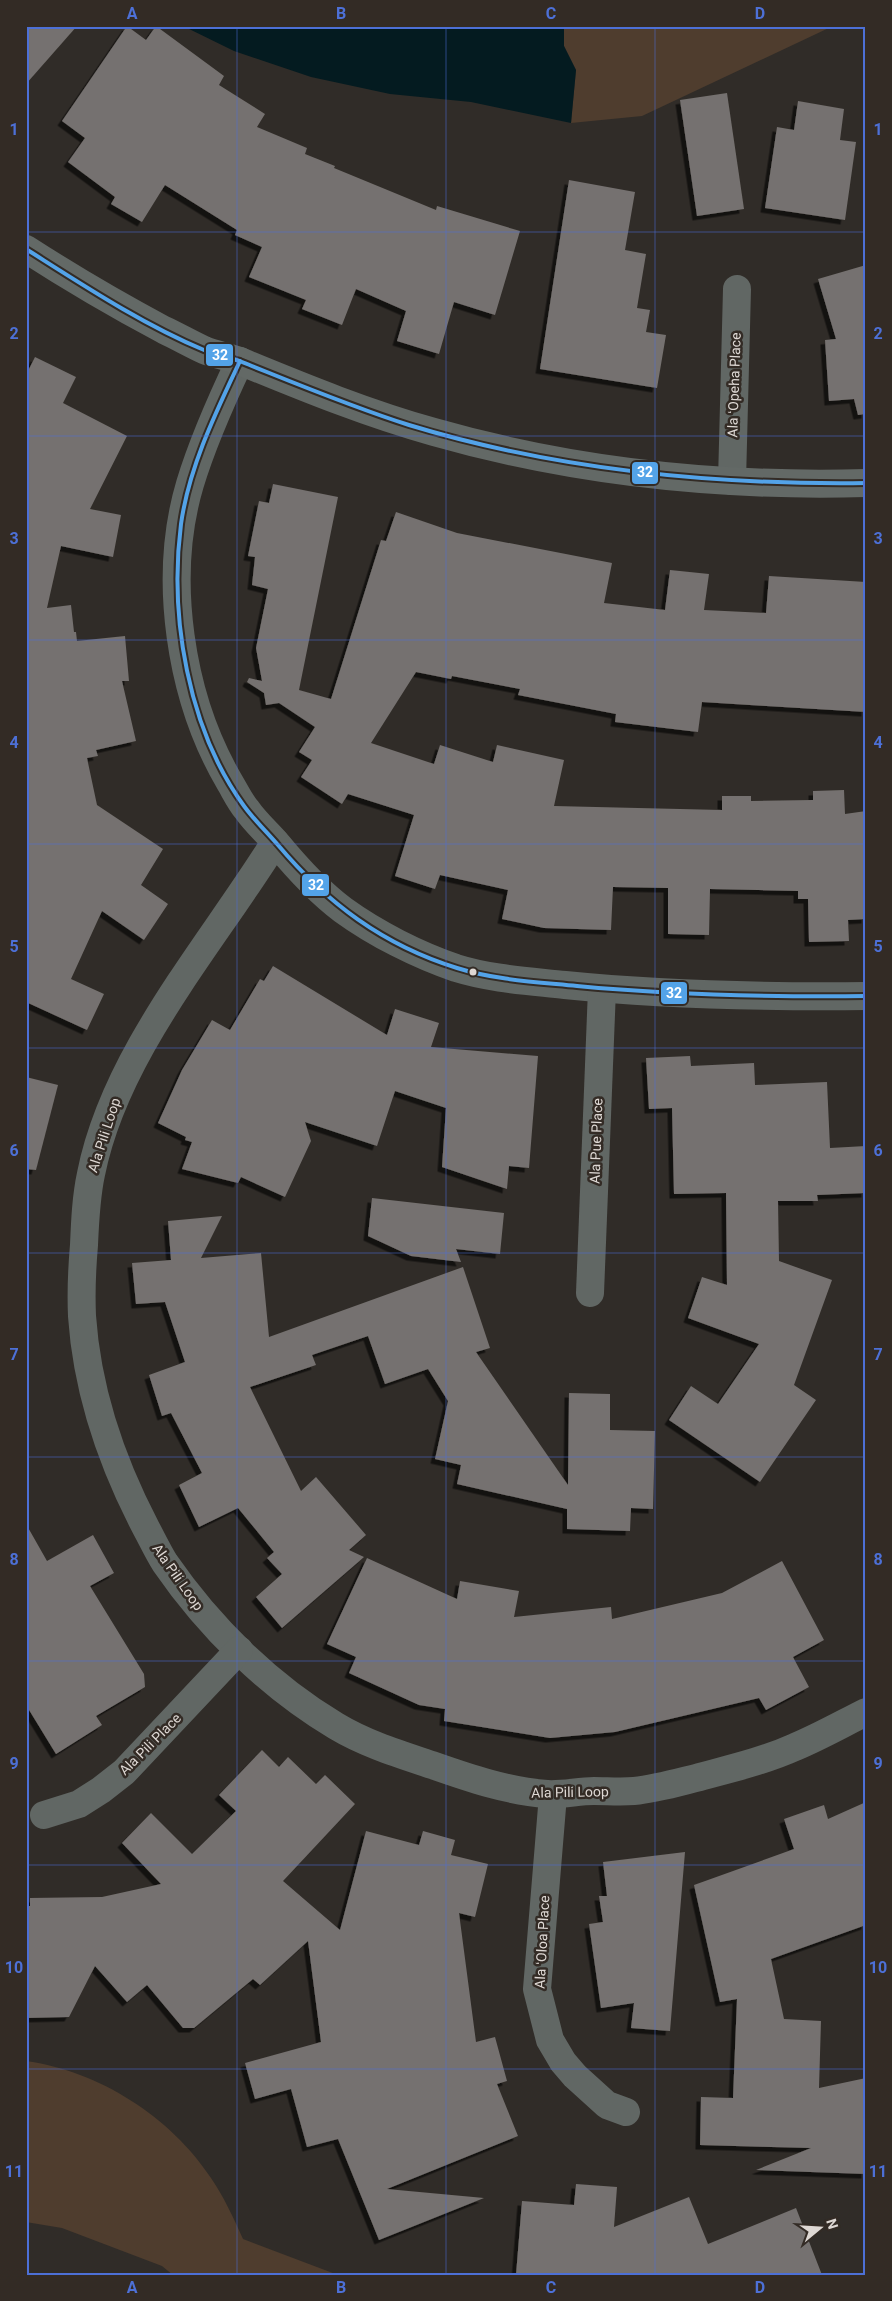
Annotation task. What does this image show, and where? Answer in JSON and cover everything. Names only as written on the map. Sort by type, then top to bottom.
[{"type":"street","points":[[26,249],[138,316],[204,350],[240,361],[296,384],[434,432],[599,468],[668,477],[815,484],[866,483]]},
{"type":"street","name":"Ala ʻOpeha Place","points":[[732,481],[737,289]]},
{"type":"street","points":[[240,361],[211,421],[189,486],[181,526],[178,613],[183,656],[206,738],[245,809],[299,870],[343,910],[390,938],[457,968],[505,979],[602,989],[807,997],[866,996]]},
{"type":"street","name":"Ala Pili Loop","points":[[275,842],[244,893],[153,1024],[125,1076],[106,1124],[91,1172],[85,1219],[82,1269],[82,1316],[89,1372],[102,1421],[118,1469],[136,1510],[163,1560],[212,1624],[239,1650],[278,1686],[338,1728],[381,1748],[474,1780],[517,1791],[553,1795],[592,1791],[635,1791],[728,1770],[791,1749],[866,1712]]},
{"type":"street","name":"Ala Pue Place","points":[[590,1293],[602,989]]},
{"type":"street","name":"Ala Pili Place","points":[[44,1815],[79,1804],[124,1772],[239,1650]]},
{"type":"street","name":"Ala ʻOloa Place","points":[[553,1795],[537,1989],[550,2040],[563,2062],[575,2076],[607,2105],[626,2112]]},
{"type":"shaded area","points":[[564,26],[833,26],[642,116],[571,123],[576,70],[564,46]]},
{"type":"shaded area","points":[[26,2061],[53,2066],[80,2075],[106,2086],[131,2100],[175,2135],[195,2156],[220,2192],[243,2239],[338,2275],[173,2275],[162,2266],[62,2228],[26,2222]]},
{"type":"water","points":[[183,26],[564,26],[564,46],[576,70],[571,123],[471,102],[390,94],[311,77],[234,51]]},
{"type":"building","points":[[26,26],[77,26],[26,84]]},
{"type":"building","points":[[127,26],[146,40],[156,26],[224,76],[219,85],[265,114],[257,127],[307,148],[305,154],[436,210],[437,206],[520,231],[495,315],[454,302],[439,354],[397,341],[406,311],[356,289],[342,325],[302,309],[306,300],[249,277],[262,247],[235,235],[237,230],[165,185],[142,222],[111,204],[115,197],[68,162],[85,138],[62,121]]},
{"type":"building","points":[[727,93],[744,209],[697,216],[680,100]]},
{"type":"building","points":[[798,101],[844,109],[840,140],[856,142],[845,220],[765,208],[777,127],[794,130]]},
{"type":"building","points":[[569,180],[635,192],[625,250],[646,254],[637,308],[650,310],[646,332],[666,335],[657,388],[540,369]]},
{"type":"building","points":[[866,265],[866,414],[858,415],[854,399],[829,401],[825,340],[836,339],[818,279]]},
{"type":"building","points":[[35,357],[76,377],[63,403],[127,436],[90,509],[121,515],[113,557],[61,546],[47,608],[71,605],[77,641],[125,636],[129,681],[122,681],[136,741],[96,750],[98,756],[87,758],[97,805],[163,849],[141,885],[168,904],[144,940],[102,911],[71,979],[104,994],[87,1030],[26,1002],[26,375]]},
{"type":"building","points":[[273,484],[338,497],[299,690],[331,699],[381,540],[386,541],[396,512],[457,533],[612,563],[604,603],[665,610],[670,570],[709,574],[704,610],[766,613],[769,576],[866,582],[866,712],[702,702],[698,732],[615,722],[616,714],[518,695],[520,689],[452,676],[451,679],[416,672],[371,743],[434,764],[440,745],[493,762],[497,745],[564,760],[554,806],[722,810],[722,796],[751,796],[751,801],[813,800],[813,791],[844,790],[845,814],[866,811],[866,919],[848,920],[849,941],[809,942],[808,899],[798,899],[798,891],[710,889],[709,935],[668,934],[668,888],[613,887],[611,930],[544,928],[502,919],[508,890],[440,875],[435,889],[395,876],[414,815],[348,794],[342,804],[301,777],[312,760],[299,752],[315,727],[279,703],[266,705],[264,693],[247,682],[249,678],[262,681],[256,648],[268,589],[252,585],[255,557],[248,556],[259,501],[269,503]]},
{"type":"building","points":[[273,966],[387,1035],[395,1009],[439,1023],[431,1047],[538,1056],[529,1168],[509,1166],[507,1189],[442,1167],[446,1108],[395,1091],[377,1146],[305,1122],[311,1141],[285,1197],[241,1177],[238,1183],[182,1169],[192,1142],[185,1140],[186,1137],[158,1123],[182,1070],[212,1020],[230,1030],[260,979],[264,981]]},
{"type":"building","points":[[690,1056],[691,1066],[754,1063],[755,1085],[827,1082],[830,1148],[866,1146],[866,1193],[817,1195],[818,1201],[778,1201],[779,1261],[832,1280],[794,1385],[816,1400],[760,1482],[669,1420],[691,1386],[718,1404],[759,1344],[688,1318],[702,1277],[727,1285],[726,1193],[674,1194],[672,1108],[649,1109],[646,1058]]},
{"type":"building","points":[[26,1077],[58,1085],[36,1170],[26,1169]]},
{"type":"building","points":[[372,1198],[504,1213],[500,1254],[456,1249],[461,1262],[411,1256],[368,1236]]},
{"type":"building","points":[[222,1216],[201,1258],[261,1253],[269,1337],[463,1267],[490,1348],[476,1352],[568,1485],[569,1393],[610,1394],[610,1430],[655,1431],[653,1509],[631,1508],[630,1531],[567,1529],[567,1509],[457,1484],[461,1465],[435,1459],[448,1401],[428,1369],[385,1384],[368,1336],[312,1355],[316,1365],[250,1387],[301,1491],[316,1477],[366,1535],[349,1550],[364,1557],[282,1628],[256,1597],[282,1574],[267,1558],[274,1552],[238,1508],[199,1527],[179,1485],[202,1473],[171,1413],[162,1416],[149,1375],[185,1362],[165,1302],[136,1304],[132,1263],[171,1260],[168,1221]]},
{"type":"building","points":[[26,1524],[47,1561],[93,1535],[114,1573],[90,1586],[144,1674],[145,1687],[96,1716],[102,1725],[56,1754],[26,1705]]},
{"type":"building","points":[[367,1558],[457,1599],[460,1581],[519,1591],[514,1617],[611,1607],[612,1619],[722,1593],[782,1561],[824,1640],[793,1657],[809,1687],[766,1710],[759,1698],[615,1732],[550,1738],[444,1721],[445,1709],[419,1705],[349,1673],[356,1657],[327,1644]]},
{"type":"building","points":[[262,1750],[279,1767],[288,1757],[316,1784],[325,1775],[355,1804],[283,1881],[340,1930],[366,1831],[419,1845],[423,1831],[455,1840],[451,1855],[488,1864],[475,1917],[459,1913],[476,2042],[495,2037],[507,2081],[497,2084],[518,2136],[387,2189],[484,2198],[379,2240],[338,2139],[307,2147],[291,2089],[255,2099],[245,2063],[321,2042],[308,1941],[260,1985],[253,1979],[194,2028],[183,2028],[147,1985],[127,2002],[95,1966],[69,2017],[26,2018],[26,1906],[30,1906],[30,1898],[102,1897],[161,1884],[122,1843],[151,1813],[192,1854],[236,1811],[219,1795]]},
{"type":"building","points":[[866,1802],[866,1925],[771,1959],[784,2019],[821,2021],[819,2088],[866,2078],[866,2174],[756,2170],[811,2148],[700,2145],[701,2097],[733,2098],[737,1999],[720,2002],[694,1885],[794,1849],[784,1819],[824,1805],[828,1819]]},
{"type":"building","points":[[685,1852],[670,2031],[631,2028],[634,2003],[601,2008],[589,1924],[603,1922],[599,1896],[607,1896],[603,1862]]},
{"type":"building","points":[[576,2184],[617,2187],[614,2227],[689,2197],[708,2244],[796,2208],[822,2275],[516,2275],[522,2201],[574,2205]]},
{"type":"transit line","name":"32","points":[[26,249],[113,303],[181,340],[409,425],[521,453],[635,472],[750,481],[866,483]]},
{"type":"transit line","name":"32","points":[[240,361],[204,440],[185,503],[178,559],[181,633],[187,671],[196,707],[209,742],[225,776],[244,806],[297,866],[316,885],[358,920],[405,947],[471,972],[531,982],[649,992],[757,996],[866,996]]}]
